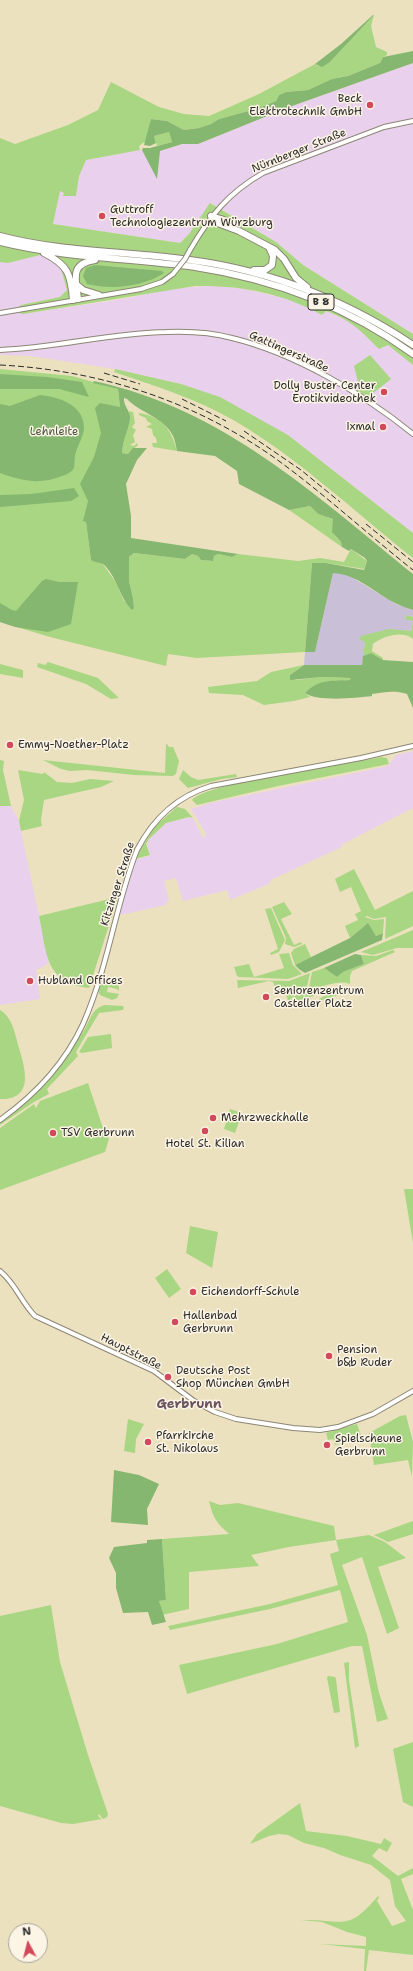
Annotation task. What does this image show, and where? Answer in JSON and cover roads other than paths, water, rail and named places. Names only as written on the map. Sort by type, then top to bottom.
[{"type":"highway","points":[[211,216],[215,222],[231,227],[268,246],[280,254],[300,282],[320,295]]},
{"type":"highway","name":"B 8","points":[[0,236],[65,248],[173,258],[240,269],[283,281],[320,295],[360,313],[413,345]]},
{"type":"highway","name":"B 8","points":[[0,242],[37,250],[195,267],[238,275],[275,285],[303,294],[349,314],[389,337],[413,354]]},
{"type":"highway","points":[[240,269],[260,271],[268,268],[273,260],[273,256],[268,246]]},
{"type":"highway","points":[[37,250],[57,260],[67,270],[76,299]]},
{"type":"highway","points":[[76,299],[76,271],[80,265],[86,261],[102,258]]},
{"type":"highway","points":[[76,284],[82,290],[100,295]]},
{"type":"street","name":"Nürnberger Straße","points":[[0,313],[154,285],[173,274],[211,216],[247,182],[262,173],[384,127],[413,121]]},
{"type":"street","name":"Gattingerstraße","points":[[0,350],[94,338],[165,332],[199,332],[221,336],[263,348],[314,371],[369,401],[413,434]]},
{"type":"street","name":"Kitzinger Straße","points":[[0,1120],[24,1102],[47,1078],[68,1051],[82,1025],[92,1001],[137,850],[149,829],[167,811],[190,794],[211,786],[361,758],[413,746]]},
{"type":"street","name":"Hauptstraße","points":[[0,1271],[13,1284],[29,1310],[45,1322],[117,1353],[154,1371],[194,1401],[215,1412],[236,1419],[316,1431],[338,1427],[369,1416],[413,1391]]},
{"type":"railway","points":[[0,365],[72,373],[108,381],[142,391],[209,419],[241,436],[290,469],[413,570]]},
{"type":"railway","points":[[104,373],[140,384]]},
{"type":"railway","points":[[182,399],[226,421]]},
{"type":"railway","points":[[244,431],[301,470],[340,502]]},
{"type":"railway","points":[[366,524],[413,562]]},
{"type":"place","name":"Beck Elektrotechnik GmbH","points":[[370,105]]},
{"type":"place","name":"Guttroff Technologiezentrum Würzburg","points":[[102,216]]},
{"type":"place","name":"Dolly Buster Center Erotikvideothek","points":[[384,392]]},
{"type":"place","name":"ixmal","points":[[383,427]]},
{"type":"place","name":"Emmy-Noether-Platz","points":[[10,745]]},
{"type":"place","name":"Hubland Offices","points":[[30,981]]},
{"type":"place","name":"Seniorenzentrum Casteller Platz","points":[[266,997]]},
{"type":"place","name":"Mehrzweckhalle","points":[[213,1118]]},
{"type":"place","name":"Hotel St. Kilian","points":[[205,1131]]},
{"type":"place","name":"TSV Gerbrunn","points":[[53,1133]]},
{"type":"place","name":"Eichendorff-Schule","points":[[193,1292]]},
{"type":"place","name":"Hallenbad Gerbrunn","points":[[175,1322]]},
{"type":"place","name":"Pension b&b Ruder","points":[[329,1356]]},
{"type":"place","name":"Deutsche Post Shop München GmbH","points":[[168,1377]]},
{"type":"place","name":"Pfarrkirche St. Nikolaus","points":[[148,1442]]},
{"type":"place","name":"Spielscheune Gerbrunn","points":[[327,1445]]},
{"type":"district","name":"Gerbrunn","points":[[189,1405]]},
{"type":"park label","name":"Lehnleite","points":[[54,432]]}]
